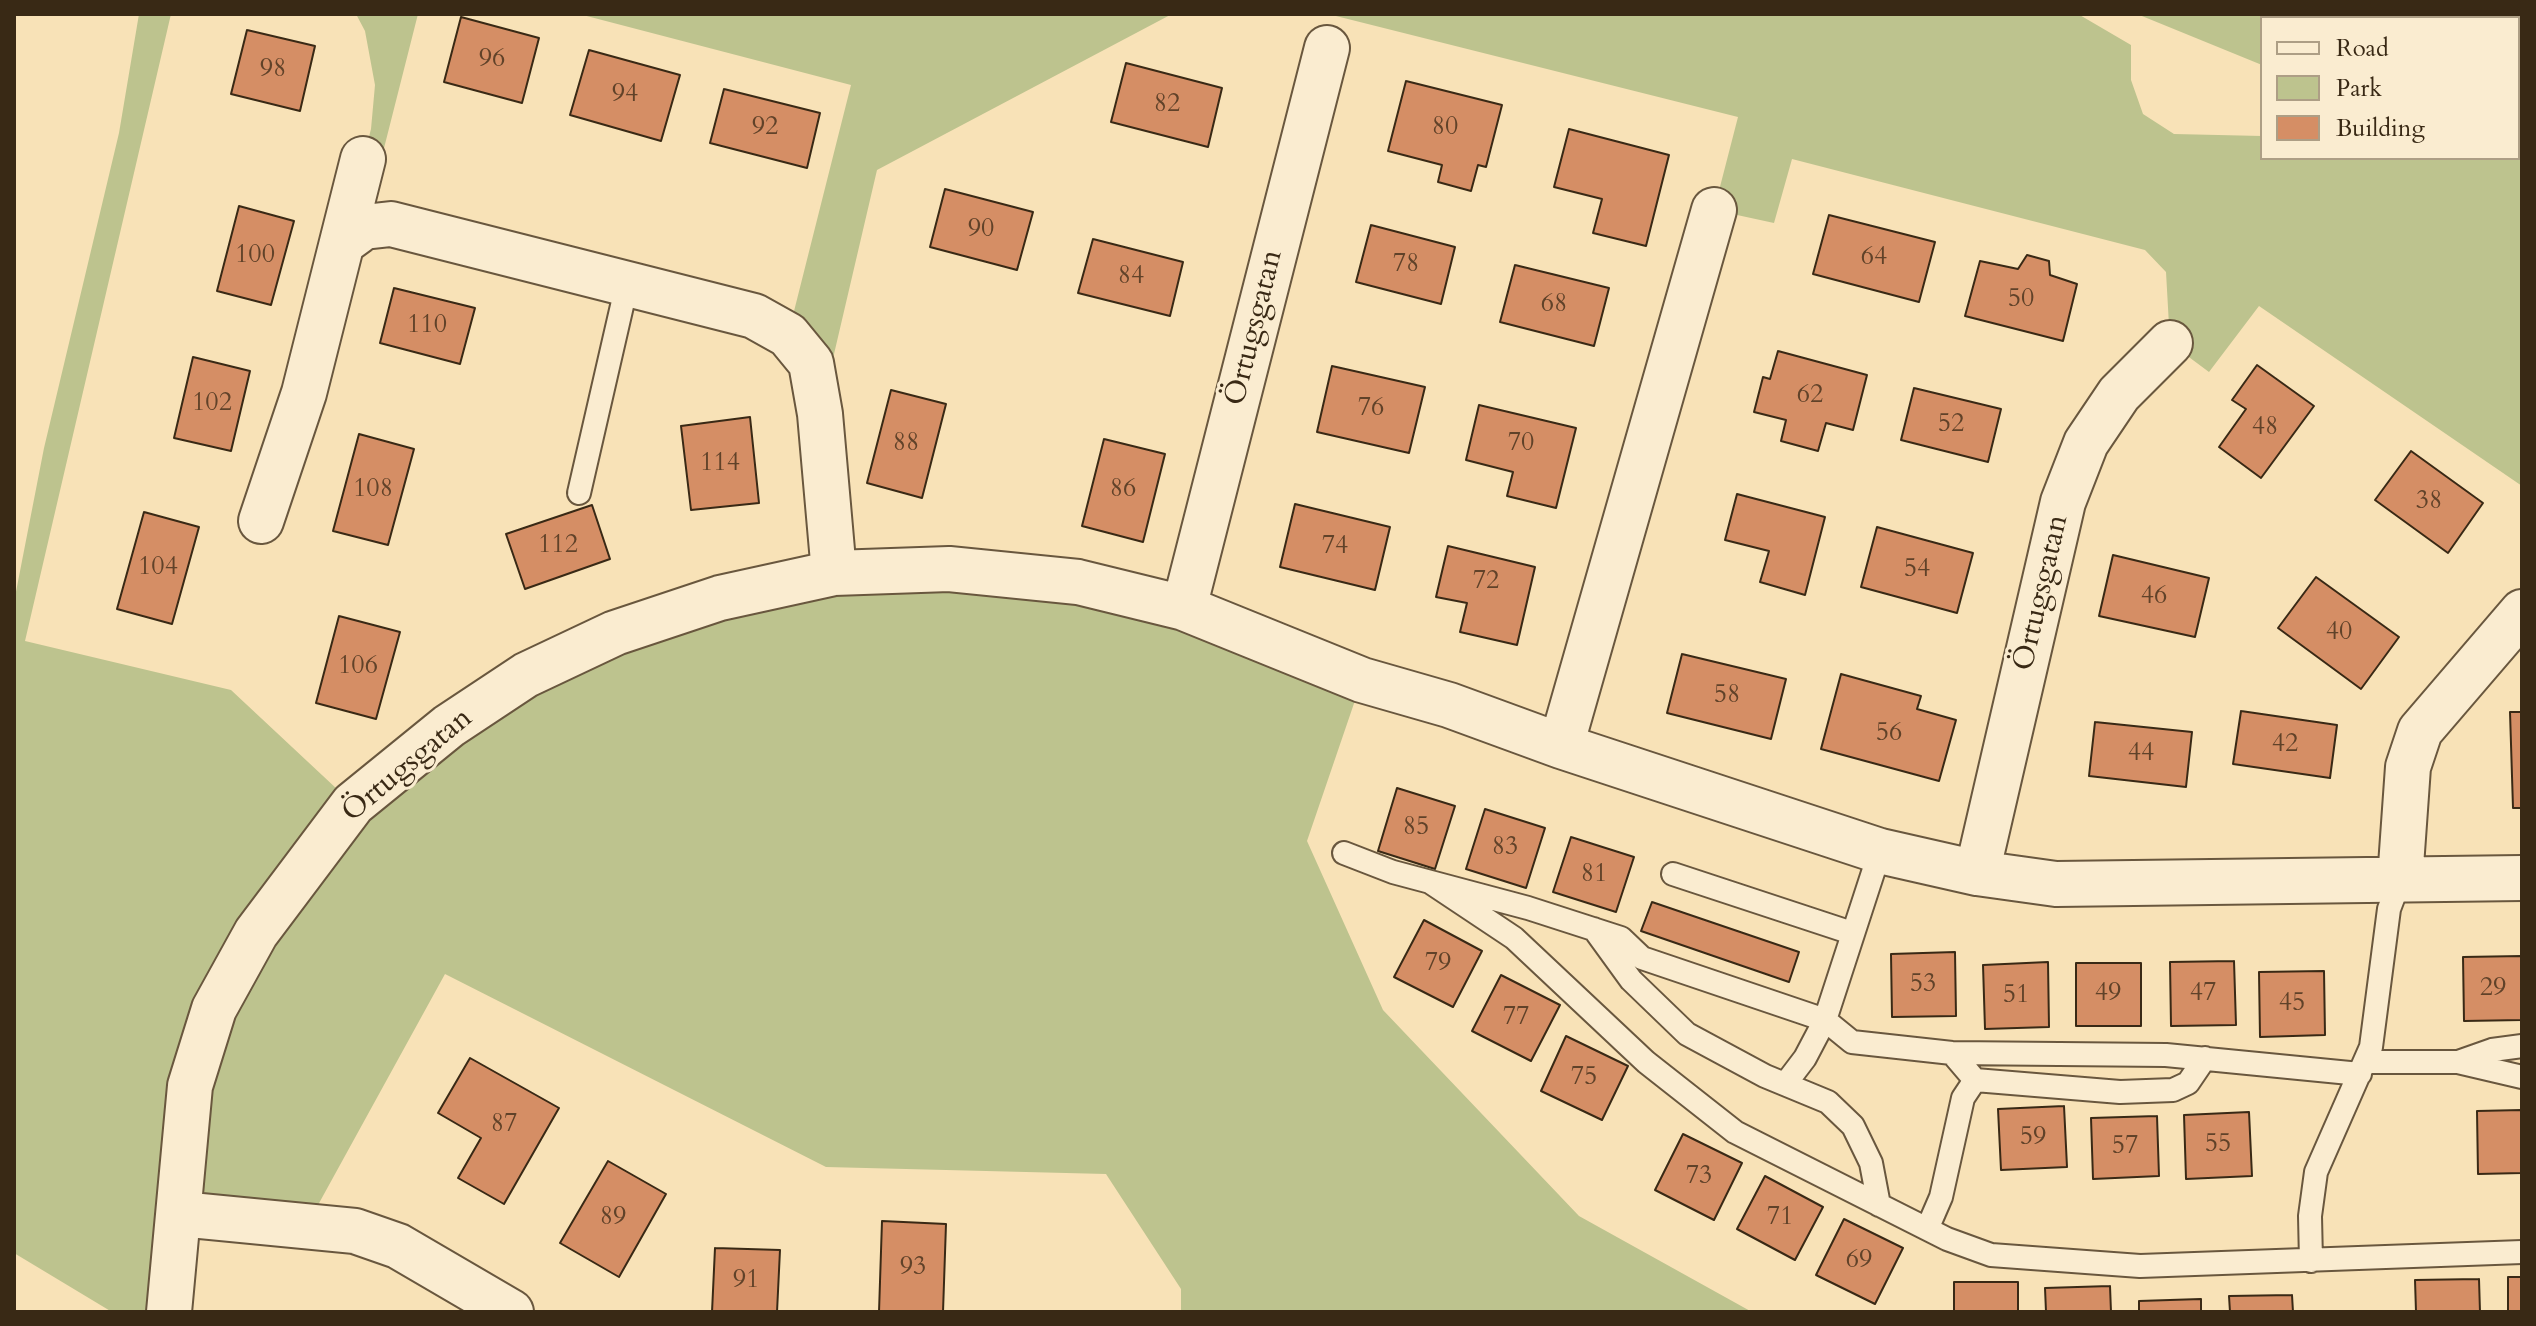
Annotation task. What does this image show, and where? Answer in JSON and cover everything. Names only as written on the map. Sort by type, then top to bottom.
[{"type":"street","name":"Örtugsgatan","points":[[1184,608],[1327,48]]},
{"type":"street","points":[[261,521],[304,393],[363,159]]},
{"type":"street","points":[[1561,746],[1714,210]]},
{"type":"street","points":[[342,243],[364,227],[391,224],[754,316],[788,335],[811,363],[820,414],[834,573]]},
{"type":"street","name":"Örtugsgatan","points":[[1977,873],[2063,502],[2086,443],[2119,394],[2170,343]]},
{"type":"street","name":"Örtugsgatan","points":[[169,1312],[190,1086],[214,1009],[256,933],[353,804],[449,726],[526,675],[615,633],[720,598],[834,573],[949,569],[1078,582],[1184,608],[1362,680],[1449,705],[1561,746],[1880,851],[1977,873],[2056,884],[2522,878]]},
{"type":"street","points":[[2400,880],[2408,767],[2420,731],[2522,612]]},
{"type":"street","points":[[180,1214],[355,1231],[398,1246],[511,1312]]},
{"type":"lane","points":[[579,493],[627,284]]},
{"type":"lane","points":[[1786,1083],[1805,1058],[1825,1020],[1880,851]]},
{"type":"lane","points":[[1344,853],[1430,882],[1621,938],[1642,958],[1825,1020],[1852,1042],[1952,1053],[2097,1053],[2362,1068],[2458,1062],[2492,1050],[2522,1046]]},
{"type":"lane","points":[[1673,874],[1852,933]]},
{"type":"lane","points":[[2311,1261],[2310,1216],[2316,1172],[2330,1133],[2371,1047],[2389,909],[2400,880]]},
{"type":"lane","points":[[1430,882],[1469,912],[1514,938],[1700,1107],[1735,1132],[1947,1239],[1991,1255],[2140,1266],[2522,1252]]},
{"type":"lane","points":[[1594,929],[1631,980],[1687,1034],[1765,1076],[1828,1102],[1853,1126],[1871,1163],[1879,1205]]},
{"type":"lane","points":[[1952,1053],[1975,1080],[2152,1092],[2173,1090],[2188,1083],[2205,1058]]},
{"type":"lane","points":[[2458,1062],[2522,1077]]},
{"type":"lane","points":[[1928,1227],[1941,1197],[1963,1098],[1975,1080]]},
{"type":"green space","points":[[139,14],[171,14],[25,641],[231,690],[353,804],[449,726],[720,598],[1078,582],[1362,680],[1307,841],[1383,1010],[1579,1216],[1752,1312],[1181,1312],[1181,1289],[1106,1174],[826,1167],[445,974],[307,1225],[180,1214],[169,1312],[112,1312],[14,1253],[14,602],[44,448],[119,133]]},
{"type":"green space","points":[[356,14],[418,14],[364,227],[342,243],[371,129],[375,85],[365,31]]},
{"type":"green space","points":[[579,14],[1172,14],[877,170],[820,414],[788,335],[851,85]]},
{"type":"green space","points":[[1328,14],[2078,14],[2131,45],[2131,80],[2143,114],[2174,134],[2260,136],[2260,160],[2520,160],[2522,140],[2522,486],[2259,306],[2209,372],[2170,343],[2166,272],[2145,250],[1792,159],[1774,223],[1714,210],[1738,117]]},
{"type":"green space","points":[[2137,14],[2522,14],[2522,119],[2520,16],[2260,16],[2260,64]]},
{"type":"building","points":[[461,17],[539,38],[522,103],[444,82]]},
{"type":"building","points":[[247,30],[315,46],[300,111],[231,94]]},
{"type":"building","points":[[589,50],[680,75],[661,141],[570,115]]},
{"type":"building","points":[[1126,63],[1222,88],[1208,147],[1111,122]]},
{"type":"building","points":[[1406,81],[1502,105],[1486,167],[1478,165],[1471,191],[1438,182],[1442,165],[1388,151]]},
{"type":"building","points":[[724,89],[820,113],[807,168],[710,143]]},
{"type":"building","points":[[1569,129],[1669,155],[1646,246],[1593,233],[1602,199],[1554,187]]},
{"type":"building","points":[[945,189],[1033,212],[1017,270],[930,247]]},
{"type":"building","points":[[239,206],[294,221],[271,305],[217,291]]},
{"type":"building","points":[[1829,215],[1935,242],[1919,302],[1813,274]]},
{"type":"building","points":[[1371,225],[1455,247],[1441,304],[1356,282]]},
{"type":"building","points":[[1093,239],[1183,262],[1170,316],[1078,293]]},
{"type":"building","points":[[2027,255],[2049,261],[2050,275],[2077,284],[2063,341],[1965,316],[1980,261],[2018,269]]},
{"type":"building","points":[[1515,265],[1609,288],[1594,346],[1500,322]]},
{"type":"building","points":[[394,288],[475,308],[460,364],[380,343]]},
{"type":"building","points":[[1778,351],[1867,375],[1853,430],[1826,423],[1818,451],[1781,441],[1786,420],[1754,412],[1763,377],[1770,379]]},
{"type":"building","points":[[193,357],[250,371],[231,451],[174,438]]},
{"type":"building","points":[[2257,365],[2314,406],[2261,478],[2219,447],[2246,409],[2232,400]]},
{"type":"building","points":[[1332,366],[1425,387],[1409,453],[1317,432]]},
{"type":"building","points":[[1914,388],[2001,409],[1988,462],[1901,440]]},
{"type":"building","points":[[891,390],[946,404],[922,498],[867,483]]},
{"type":"building","points":[[1479,405],[1576,428],[1556,508],[1507,496],[1513,472],[1466,460]]},
{"type":"building","points":[[750,417],[759,503],[691,510],[681,426]]},
{"type":"building","points":[[359,434],[414,449],[388,545],[333,531]]},
{"type":"building","points":[[1104,439],[1165,454],[1143,542],[1082,526]]},
{"type":"building","points":[[2411,451],[2483,503],[2448,553],[2375,500]]},
{"type":"building","points":[[1737,494],[1825,517],[1805,595],[1760,582],[1769,551],[1725,540]]},
{"type":"building","points":[[1295,504],[1390,527],[1375,590],[1280,567]]},
{"type":"building","points":[[592,505],[610,559],[525,589],[506,534]]},
{"type":"building","points":[[144,512],[199,527],[172,624],[117,609]]},
{"type":"building","points":[[1877,527],[1973,553],[1957,613],[1861,587]]},
{"type":"building","points":[[1448,546],[1535,567],[1517,645],[1460,632],[1467,603],[1436,597]]},
{"type":"building","points":[[2113,555],[2209,578],[2195,637],[2099,616]]},
{"type":"building","points":[[2316,577],[2399,637],[2361,689],[2278,628]]},
{"type":"building","points":[[339,616],[400,632],[376,719],[316,703]]},
{"type":"building","points":[[1682,654],[1786,679],[1771,739],[1667,713]]},
{"type":"building","points":[[1841,674],[1921,696],[1917,709],[1956,720],[1939,781],[1821,749]]},
{"type":"building","points":[[2241,711],[2337,725],[2330,778],[2233,764]]},
{"type":"building","points":[[2510,712],[2522,712],[2522,808],[2513,808]]},
{"type":"building","points":[[2095,722],[2192,732],[2186,787],[2089,776]]},
{"type":"building","points":[[1397,788],[1455,806],[1435,869],[1378,851]]},
{"type":"building","points":[[1485,809],[1545,828],[1526,888],[1466,869]]},
{"type":"building","points":[[1571,837],[1634,857],[1616,912],[1553,892]]},
{"type":"building","points":[[1652,902],[1799,952],[1789,982],[1641,931]]},
{"type":"building","points":[[1424,920],[1482,951],[1453,1007],[1394,977]]},
{"type":"building","points":[[1955,952],[1956,1016],[1892,1017],[1891,954]]},
{"type":"building","points":[[2522,956],[2522,1020],[2464,1021],[2463,957]]},
{"type":"building","points":[[2234,961],[2236,1025],[2171,1026],[2170,962]]},
{"type":"building","points":[[2048,962],[2049,1027],[1985,1029],[1983,965]]},
{"type":"building","points":[[2076,963],[2141,963],[2141,1026],[2076,1026]]},
{"type":"building","points":[[2324,971],[2325,1035],[2260,1037],[2259,972]]},
{"type":"building","points":[[1501,975],[1560,1005],[1531,1061],[1472,1031]]},
{"type":"building","points":[[1566,1036],[1628,1066],[1602,1120],[1541,1091]]},
{"type":"building","points":[[470,1058],[559,1108],[504,1204],[458,1178],[481,1138],[438,1113]]},
{"type":"building","points":[[2064,1106],[2067,1167],[2001,1170],[1998,1109]]},
{"type":"building","points":[[2522,1110],[2522,1173],[2478,1174],[2477,1111]]},
{"type":"building","points":[[2249,1112],[2252,1176],[2186,1179],[2184,1115]]},
{"type":"building","points":[[2157,1116],[2159,1176],[2093,1179],[2091,1118]]},
{"type":"building","points":[[1683,1134],[1742,1163],[1714,1220],[1655,1190]]},
{"type":"building","points":[[608,1161],[666,1194],[619,1277],[560,1243]]},
{"type":"building","points":[[1765,1176],[1823,1207],[1795,1260],[1737,1229]]},
{"type":"building","points":[[1844,1219],[1903,1248],[1875,1304],[1816,1275]]},
{"type":"building","points":[[882,1221],[946,1224],[943,1312],[879,1312]]},
{"type":"building","points":[[715,1248],[780,1250],[777,1312],[712,1312]]},
{"type":"building","points":[[2508,1277],[2522,1277],[2522,1312],[2508,1312]]},
{"type":"building","points":[[2479,1279],[2480,1312],[2416,1312],[2415,1280]]},
{"type":"building","points":[[1954,1282],[2018,1282],[2018,1312],[1954,1312]]},
{"type":"building","points":[[2110,1286],[2111,1312],[2046,1312],[2045,1288]]},
{"type":"building","points":[[2292,1295],[2293,1312],[2230,1312],[2229,1296]]},
{"type":"building","points":[[2201,1299],[2201,1312],[2139,1312],[2139,1301]]}]
